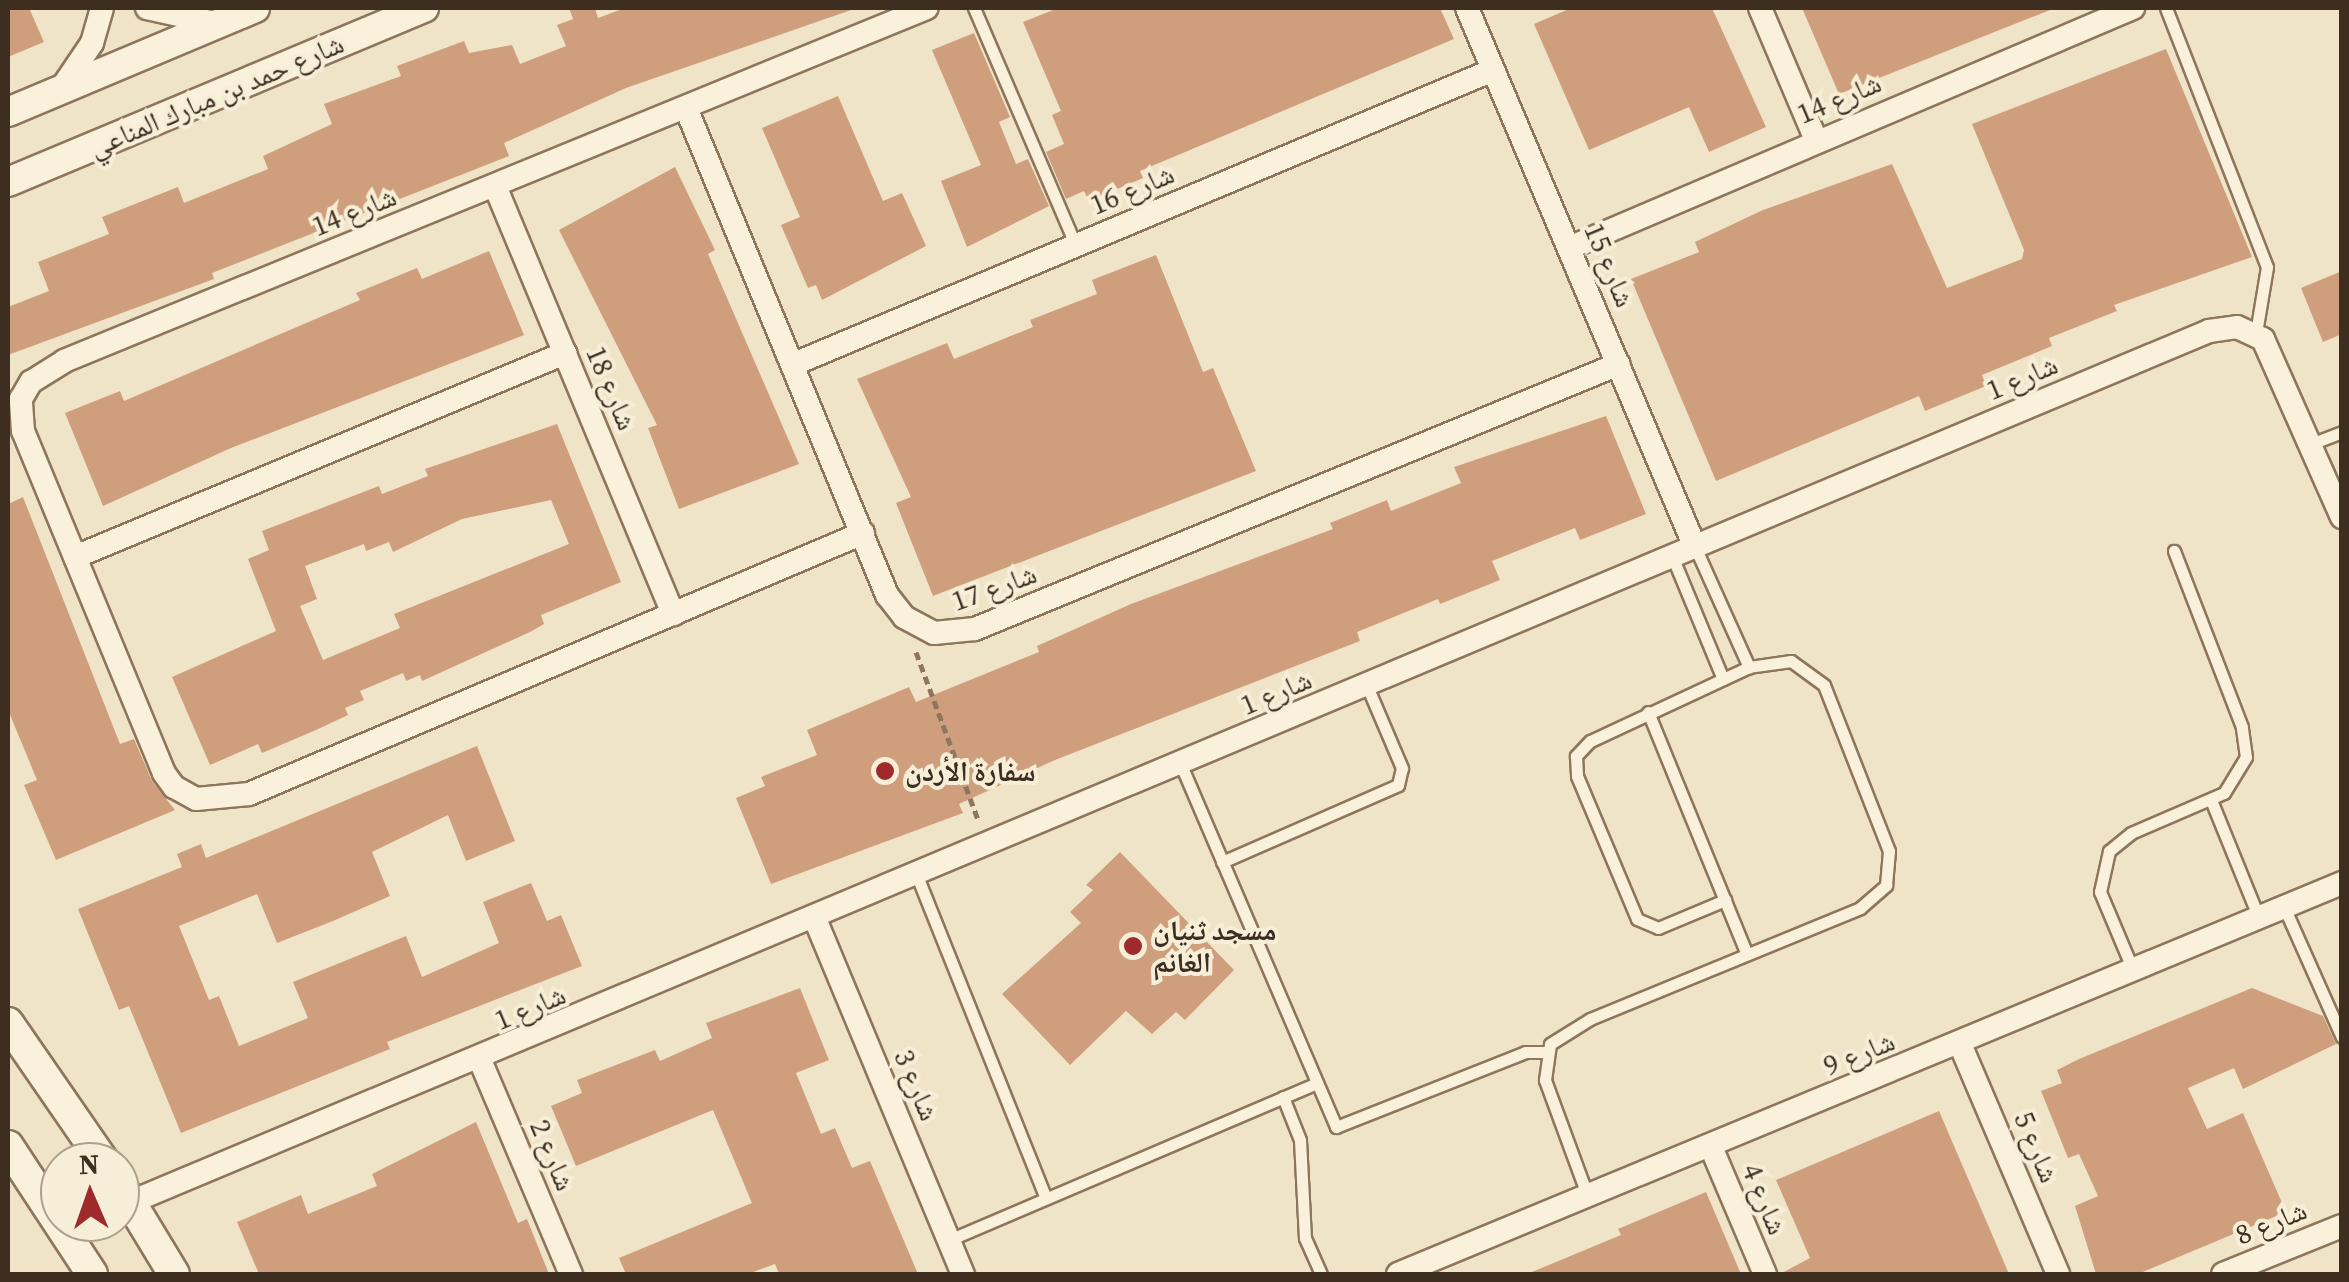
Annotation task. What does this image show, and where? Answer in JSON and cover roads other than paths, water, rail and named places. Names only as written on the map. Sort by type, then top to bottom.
[{"type":"main road","points":[[8,1023],[17,1043],[89,1142]]},
{"type":"main road","points":[[8,1146],[92,1272]]},
{"type":"main road","points":[[140,1217],[174,1274]]},
{"type":"street","points":[[62,89],[92,44],[102,8]]},
{"type":"street","points":[[147,8],[186,22],[218,23]]},
{"type":"street","points":[[8,112],[256,8]]},
{"type":"street","name":"شارع حمد بن مبارك المناعي","points":[[8,182],[424,8]]},
{"type":"street","name":"شارع 14","points":[[862,533],[249,794],[206,800],[187,796],[166,778],[20,420],[21,398],[31,382],[64,361],[686,108],[874,18],[928,8]]},
{"type":"street","name":"شارع 15","points":[[1467,8],[1694,547]]},
{"type":"street","points":[[1760,8],[1816,140]]},
{"type":"street","name":"شارع 14","points":[[1570,248],[2102,13],[2133,8]]},
{"type":"street","name":"شارع 16","points":[[794,364],[1492,70]]},
{"type":"street","points":[[686,108],[862,533]]},
{"type":"street","name":"شارع 18","points":[[495,186],[673,614]]},
{"type":"street","name":"شارع 1","points":[[140,1189],[480,1060],[2195,336],[2225,328],[2256,333]]},
{"type":"street","points":[[2256,333],[2276,359],[2342,517]]},
{"type":"street","points":[[75,557],[565,353]]},
{"type":"street","name":"شارع 17","points":[[862,533],[887,595],[913,624],[945,635],[975,629],[1618,364]]},
{"type":"street","name":"شارع 9","points":[[1398,1274],[2342,883]]},
{"type":"street","name":"شارع 3","points":[[815,919],[963,1274]]},
{"type":"street","name":"شارع 5","points":[[1960,1044],[2058,1274]]},
{"type":"street","name":"شارع 2","points":[[480,1060],[571,1274]]},
{"type":"street","name":"شارع 4","points":[[1711,1147],[1765,1274]]},
{"type":"street","name":"شارع 8","points":[[2222,1274],[2342,1226]]},
{"type":"lane","points":[[974,8],[1076,246]]},
{"type":"lane","points":[[2166,8],[2268,267],[2256,333]]},
{"type":"lane","points":[[2311,444],[2342,432]]},
{"type":"lane","points":[[1694,547],[1750,667]]},
{"type":"lane","points":[[2134,970],[2100,892],[2102,864],[2119,841],[2210,800],[2242,771],[2246,742],[2174,551]]},
{"type":"lane","points":[[1672,556],[1723,679]]},
{"type":"lane","points":[[1180,764],[1333,1122],[1343,1128],[1525,1052],[1545,1052],[1570,1028],[1875,899],[1891,869],[1824,685],[1791,661],[1750,667],[1648,712],[1582,747],[1577,776],[1642,924],[1658,928],[1725,900]]},
{"type":"lane","points":[[1222,862],[1398,785],[1402,768],[1368,686]]},
{"type":"lane","points":[[1648,712],[1747,954]]},
{"type":"lane","points":[[2210,800],[2260,918]]},
{"type":"lane","points":[[917,876],[1046,1198]]},
{"type":"lane","points":[[2284,908],[2342,1037]]},
{"type":"lane","points":[[1545,1052],[1549,1097],[1588,1197]]},
{"type":"lane","points":[[949,1240],[1317,1083]]},
{"type":"lane","points":[[1283,1097],[1300,1140],[1305,1238],[1321,1274]]},
{"type":"place","name":"سفارة الأردن","points":[[885,771]]},
{"type":"place","name":"مسجد ثنيان الغانم","points":[[1133,946]]}]
